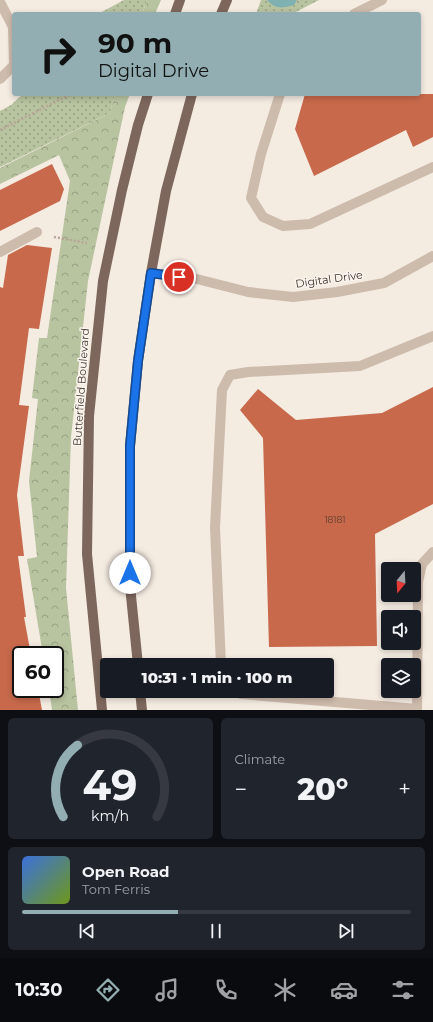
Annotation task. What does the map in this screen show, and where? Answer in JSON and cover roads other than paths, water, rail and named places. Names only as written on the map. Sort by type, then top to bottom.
[{"type":"main road","points":[[175,12],[180,0]]},
{"type":"main road","points":[[222,12],[227,0]]},
{"type":"main road","name":"Butterfield Boulevard","points":[[102,710],[87,554],[89,416],[103,281],[138,125],[147,96]]},
{"type":"main road","points":[[137,658],[130,586],[130,446],[138,361],[151,273],[166,191],[191,96]]},
{"type":"main road","points":[[141,698],[142,710]]},
{"type":"street","points":[[358,12],[382,0]]},
{"type":"street","points":[[0,2],[12,25]]},
{"type":"street","points":[[0,79],[12,66]]},
{"type":"street","points":[[279,96],[261,154],[251,198],[263,217],[283,226],[310,224],[433,167]]},
{"type":"street","points":[[0,252],[38,232]]},
{"type":"street","name":"Digital Drive","points":[[151,273],[189,277],[248,292],[293,296],[337,292],[384,283],[433,256]]},
{"type":"street","points":[[222,658],[215,528],[222,390],[230,375],[248,372],[360,366],[433,336]]},
{"type":"street","points":[[285,698],[417,710],[418,582],[422,564],[433,552]]},
{"type":"water","points":[[267,0],[297,0],[294,5],[276,7]]}]
